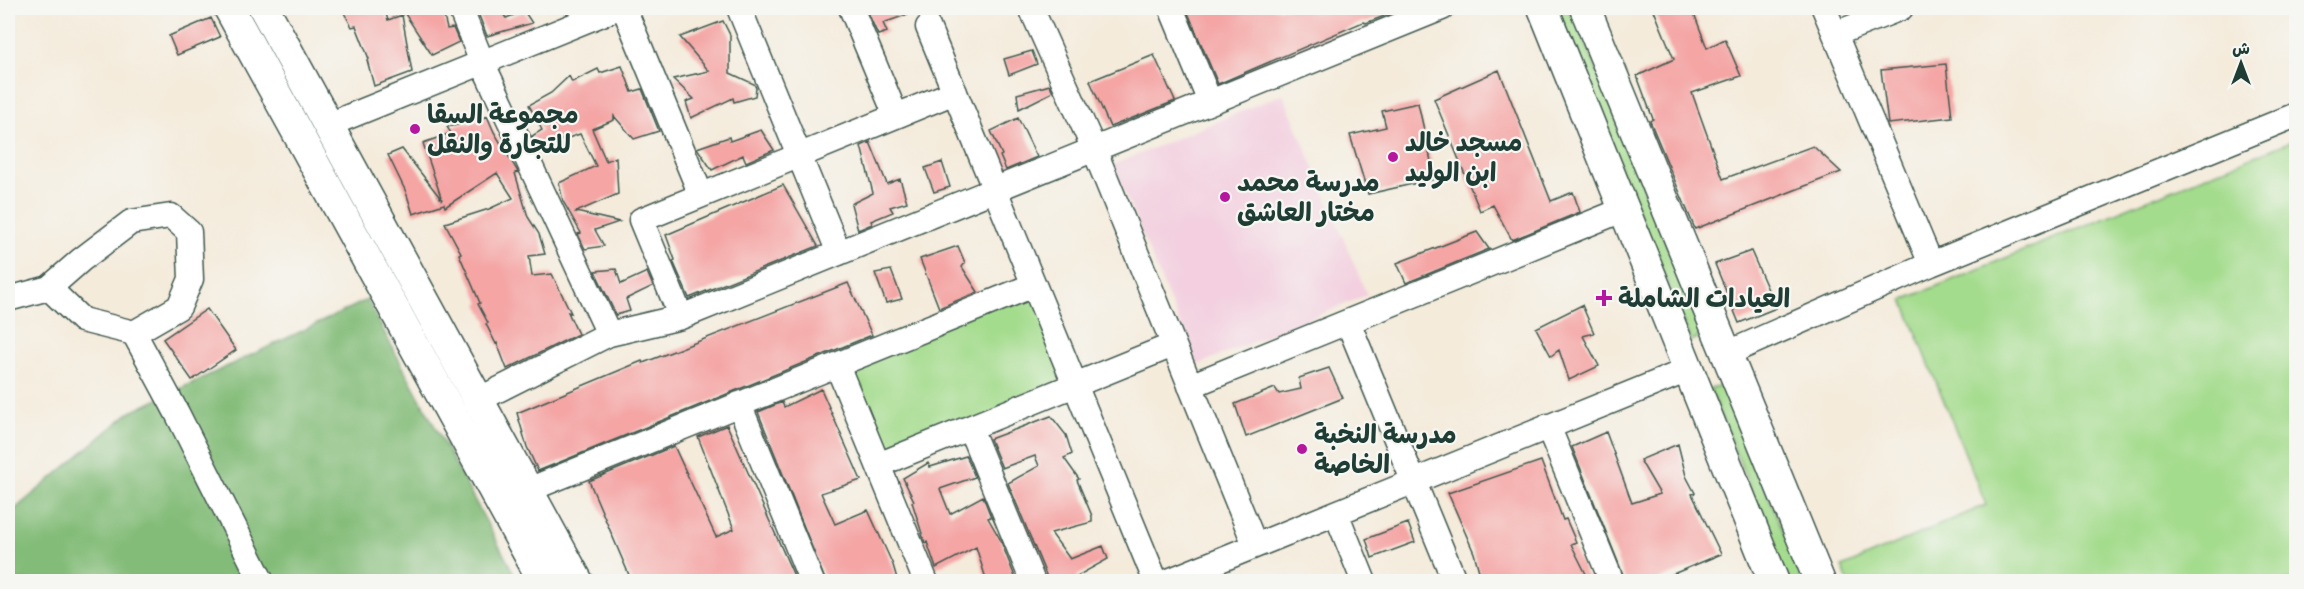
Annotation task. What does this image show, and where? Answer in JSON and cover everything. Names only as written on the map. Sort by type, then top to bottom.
[{"type":"main road","points":[[229,8],[544,582]]},
{"type":"main road","points":[[264,8],[578,582]]},
{"type":"main road","points":[[1543,8],[1774,582]]},
{"type":"main road","points":[[1585,8],[1820,582]]},
{"type":"main road","points":[[1688,370],[1699,380],[1715,380],[1726,369],[1726,354]]},
{"type":"street","points":[[460,8],[482,62],[609,334]]},
{"type":"street","points":[[328,125],[617,8]]},
{"type":"street","points":[[624,8],[701,195]]},
{"type":"street","points":[[739,8],[839,253]]},
{"type":"street","points":[[851,8],[896,116]]},
{"type":"street","points":[[1031,8],[1094,149],[1255,545]]},
{"type":"street","points":[[1171,8],[1210,102]]},
{"type":"street","points":[[478,399],[609,334],[681,317],[1442,8]]},
{"type":"street","points":[[1824,8],[1931,264]]},
{"type":"street","points":[[1835,34],[1901,8]]},
{"type":"street","points":[[928,27],[1156,582]]},
{"type":"street","points":[[681,317],[641,220],[955,92]]},
{"type":"street","points":[[1726,354],[1931,264],[2296,115]]},
{"type":"street","points":[[1190,386],[1625,209]]},
{"type":"street","points":[[8,299],[49,288],[131,222],[171,216],[189,232],[191,279],[179,307],[134,333],[82,320],[49,288]]},
{"type":"street","points":[[528,490],[1034,285]]},
{"type":"street","points":[[1348,322],[1455,582]]},
{"type":"street","points":[[134,333],[262,582]]},
{"type":"street","points":[[878,465],[1173,345]]},
{"type":"street","points":[[837,365],[926,582]]},
{"type":"street","points":[[1166,582],[1207,574],[1255,545],[1688,370]]},
{"type":"street","points":[[739,404],[812,582]]},
{"type":"street","points":[[1548,426],[1612,582]]},
{"type":"street","points":[[970,428],[1033,582]]},
{"type":"street","points":[[1336,513],[1364,582]]},
{"type":"shaded area","points":[[1283,94],[1367,295],[1197,365],[1113,165]]},
{"type":"green space","points":[[1556,8],[1572,8],[1703,336],[1691,341]]},
{"type":"green space","points":[[2296,139],[2296,581],[1848,581],[1842,567],[1986,505],[1903,300]]},
{"type":"green space","points":[[1034,285],[1075,385],[878,465],[837,365]]},
{"type":"green space","points":[[367,300],[518,581],[8,581],[8,515],[129,413]]},
{"type":"green space","points":[[1723,384],[1803,581],[1788,581],[1710,389]]},
{"type":"building","points":[[352,8],[384,8],[388,20],[402,15],[412,72],[374,86],[367,60],[369,59],[356,26],[352,27],[343,11]]},
{"type":"building","points":[[423,8],[442,8],[447,29],[453,28],[459,42],[432,55],[405,14]]},
{"type":"building","points":[[476,8],[499,8],[506,18],[524,11],[532,23],[487,36]]},
{"type":"building","points":[[866,8],[909,14],[883,23],[887,32],[878,35]]},
{"type":"building","points":[[1186,8],[1405,8],[1366,23],[1363,22],[1218,84]]},
{"type":"building","points":[[1653,8],[1692,8],[1707,48],[1725,39],[1741,76],[1692,93],[1723,179],[1813,146],[1841,172],[1695,229],[1650,121],[1653,119],[1637,76],[1674,59]]},
{"type":"building","points":[[211,18],[220,37],[177,55],[169,36]]},
{"type":"building","points":[[723,21],[730,35],[730,73],[754,84],[755,96],[734,102],[733,98],[691,118],[686,102],[694,99],[673,79],[709,71],[680,37]]},
{"type":"building","points":[[1032,51],[1037,64],[1009,75],[1004,59]]},
{"type":"building","points":[[1154,55],[1175,101],[1110,127],[1090,81]]},
{"type":"building","points":[[1946,64],[1952,117],[1888,124],[1881,70]]},
{"type":"building","points":[[622,66],[632,92],[642,89],[659,131],[634,139],[614,116],[614,120],[592,129],[606,161],[616,157],[618,194],[576,212],[619,222],[595,230],[604,246],[585,249],[578,234],[581,233],[563,201],[559,183],[596,166],[580,134],[538,148],[532,136],[542,130],[529,105],[551,93],[569,76],[572,82],[598,69],[600,73]]},
{"type":"building","points":[[1499,70],[1551,201],[1573,192],[1580,212],[1512,240],[1493,205],[1480,211],[1434,99]]},
{"type":"building","points":[[1050,85],[1053,92],[1019,109],[1017,94]]},
{"type":"building","name":"مسجد خالد ابن الوليد","points":[[1418,103],[1435,179],[1368,194],[1350,135],[1386,127],[1382,111]]},
{"type":"building","points":[[487,116],[518,172],[515,173],[528,217],[539,234],[545,254],[529,256],[532,276],[552,274],[571,313],[568,312],[578,334],[507,369],[478,304],[480,303],[459,254],[461,253],[445,223],[489,209],[513,198],[497,173],[445,207],[444,204],[413,214],[406,192],[388,155],[402,149],[442,200],[423,143],[451,133],[447,127],[473,122]]},
{"type":"building","points":[[1018,118],[1037,157],[1006,170],[991,131]]},
{"type":"building","points":[[761,130],[774,150],[746,162],[743,155],[712,170],[697,148],[729,137],[730,141]]},
{"type":"building","points":[[870,142],[887,184],[900,179],[907,202],[890,207],[893,212],[871,221],[872,224],[858,230],[851,204],[873,193],[861,146]]},
{"type":"building","points":[[942,162],[950,187],[934,192],[925,168]]},
{"type":"building","points":[[783,185],[818,246],[689,298],[673,261],[675,260],[666,235]]},
{"type":"building","points":[[1477,232],[1489,249],[1406,283],[1397,263]]},
{"type":"building","points":[[958,246],[965,263],[962,267],[978,292],[939,308],[920,259]]},
{"type":"building","points":[[1751,251],[1776,308],[1739,323],[1715,264]]},
{"type":"building","points":[[616,269],[621,284],[647,272],[653,286],[626,299],[630,311],[616,315],[595,271]]},
{"type":"building","points":[[891,270],[902,299],[886,303],[875,273]]},
{"type":"building","points":[[848,283],[872,335],[538,471],[527,447],[517,413],[642,361],[643,363]]},
{"type":"building","points":[[1582,305],[1594,333],[1583,336],[1599,366],[1569,380],[1559,350],[1551,356],[1536,328]]},
{"type":"building","points":[[207,309],[236,350],[192,380],[163,339]]},
{"type":"building","points":[[1329,368],[1343,398],[1246,437],[1235,404],[1275,388],[1279,394],[1301,389],[1299,378]]},
{"type":"building","points":[[821,389],[861,480],[821,493],[835,524],[868,510],[893,565],[898,582],[826,582],[758,412],[782,402],[784,407]]},
{"type":"building","points":[[1051,416],[1066,435],[1072,454],[1064,458],[1079,479],[1077,480],[1092,516],[1092,522],[1051,533],[1070,559],[1103,546],[1108,559],[1077,576],[1079,582],[1049,582],[1008,483],[1039,466],[1035,456],[1002,468],[990,439]]},
{"type":"building","points":[[727,425],[794,576],[781,582],[632,582],[589,481],[674,446],[716,537],[734,529],[698,437]]},
{"type":"building","points":[[1606,432],[1632,503],[1660,494],[1640,460],[1678,444],[1686,476],[1695,493],[1692,494],[1721,554],[1654,582],[1626,582],[1572,447]]},
{"type":"building","points":[[966,456],[975,477],[940,489],[950,514],[983,496],[991,517],[988,518],[1000,539],[1017,582],[987,582],[976,547],[936,568],[927,542],[925,543],[912,502],[914,501],[903,478],[928,463],[930,467]]},
{"type":"building","points":[[1541,461],[1563,520],[1566,519],[1576,542],[1571,544],[1590,582],[1482,582],[1474,553],[1448,493]]},
{"type":"building","points":[[1408,523],[1415,542],[1372,558],[1366,539]]},
{"type":"place","name":"مجموعة السقا للتجارة والنقل","points":[[415,129]]},
{"type":"place","name":"مسجد خالد ابن الوليد","points":[[1393,157]]},
{"type":"place","name":"مدرسة محمد مختار العاشق","points":[[1225,197]]},
{"type":"place","name":"العيادات الشاملة","points":[[1604,298]]},
{"type":"place","name":"مدرسة النخبة الخاصة","points":[[1302,449]]}]
